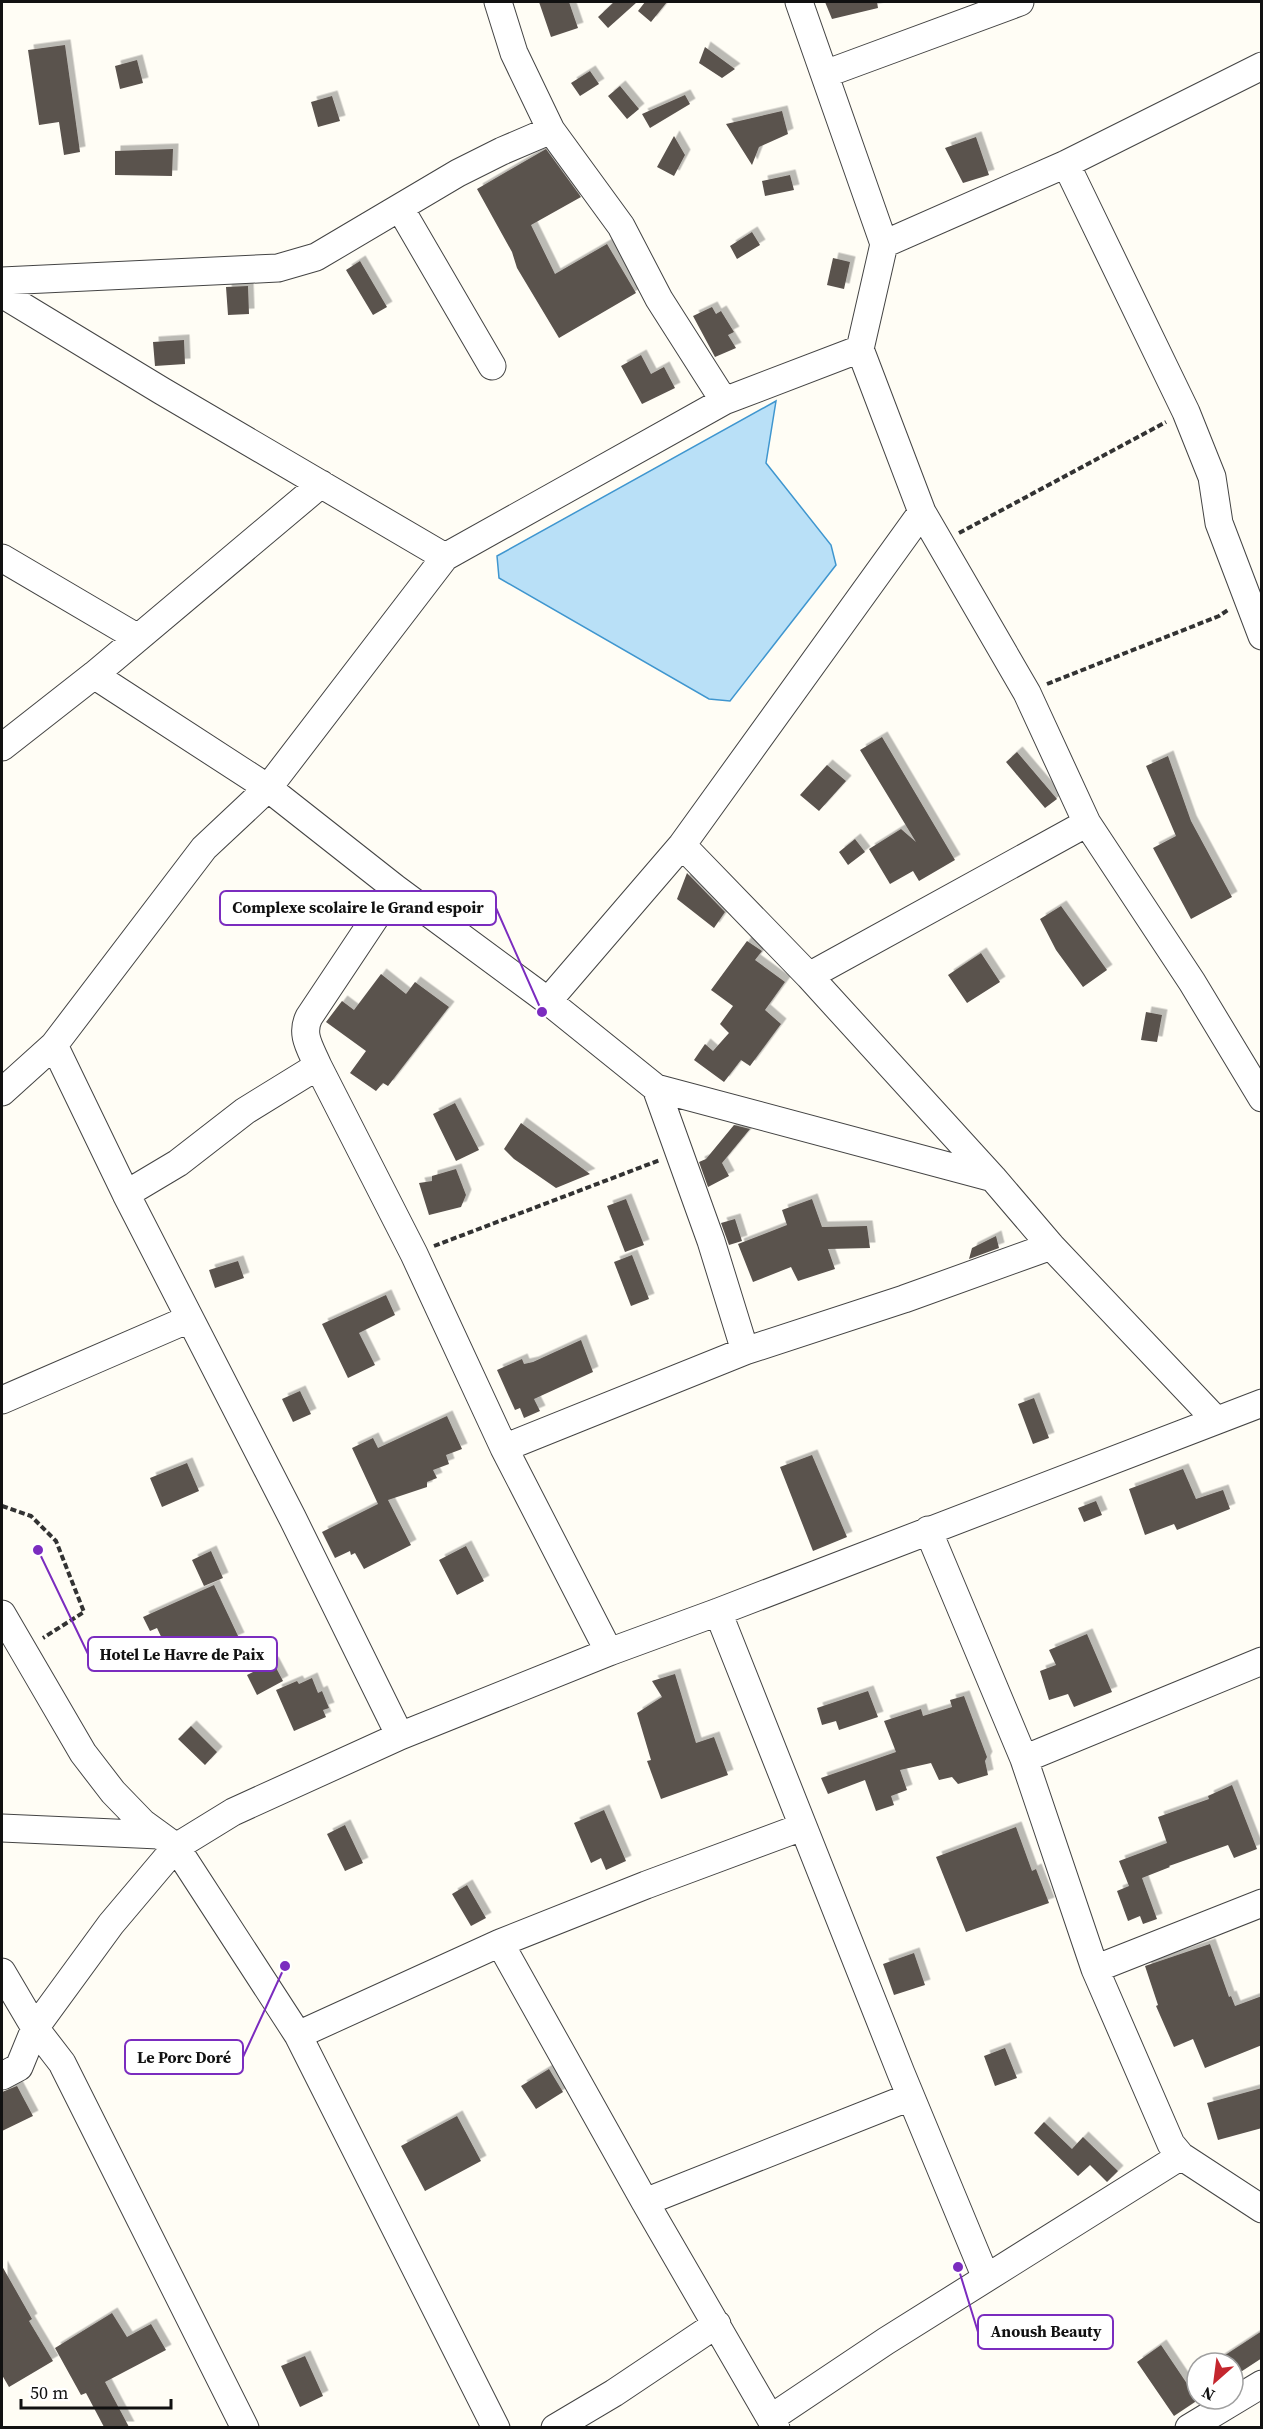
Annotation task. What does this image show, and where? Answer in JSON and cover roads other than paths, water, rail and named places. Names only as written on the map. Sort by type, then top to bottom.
[{"type":"street","points":[[498,2],[514,53],[551,130],[621,226],[659,299],[724,400]]},
{"type":"street","points":[[799,2],[884,244],[860,348],[922,512],[1027,693],[1087,823],[1192,982],[1262,1098]]},
{"type":"street","points":[[825,74],[1020,2]]},
{"type":"street","points":[[884,244],[1066,164],[1262,66]]},
{"type":"street","points":[[2,281],[278,268],[316,256],[458,173],[551,130]]},
{"type":"street","points":[[1066,164],[1186,412],[1212,477],[1219,523],[1262,636]]},
{"type":"street","points":[[400,208],[492,366]]},
{"type":"street","points":[[2,294],[445,557]]},
{"type":"street","points":[[2,1092],[54,1045],[204,848],[268,788],[445,557],[724,400],[860,348]]},
{"type":"street","points":[[2,747],[94,675],[321,484]]},
{"type":"street","points":[[548,1001],[682,844],[922,512]]},
{"type":"street","points":[[2,558],[138,638]]},
{"type":"street","points":[[94,675],[268,788],[394,888],[548,1001],[656,1088],[993,1178]]},
{"type":"street","points":[[809,976],[1087,823]]},
{"type":"street","points":[[682,844],[809,976],[993,1178],[1051,1246],[1216,1420]]},
{"type":"street","points":[[394,888],[304,1027],[306,1038],[414,1254],[504,1448],[609,1652]]},
{"type":"street","points":[[54,1045],[126,1194],[292,1517],[400,1736]]},
{"type":"street","points":[[126,1194],[178,1163],[245,1111],[318,1066]]},
{"type":"street","points":[[656,1088],[711,1241],[746,1351]]},
{"type":"street","points":[[504,1448],[746,1351],[904,1299],[1051,1246]]},
{"type":"street","points":[[2,1400],[189,1319]]},
{"type":"street","points":[[2,1828],[168,1841],[400,1736],[609,1652],[1262,1403]]},
{"type":"street","points":[[928,1530],[1024,1759],[1095,1969],[1170,2144],[1181,2156],[1262,2209]]},
{"type":"street","points":[[718,1612],[910,2097],[986,2278]]},
{"type":"street","points":[[2,1614],[83,1753],[113,1792],[143,1822],[168,1841],[298,2035],[496,2427]]},
{"type":"street","points":[[1024,1759],[1262,1660]]},
{"type":"street","points":[[298,2035],[500,1943],[802,1827]]},
{"type":"street","points":[[2,2076],[19,2067],[35,2028],[168,1841]]},
{"type":"street","points":[[1095,1969],[1262,1903]]},
{"type":"street","points":[[500,1943],[645,2202],[774,2423],[986,2278],[1181,2156]]},
{"type":"street","points":[[2,1972],[35,2028],[62,2063],[245,2427]]},
{"type":"street","points":[[645,2202],[910,2097]]},
{"type":"street","points":[[555,2427],[614,2393],[717,2324]]},
{"type":"street","points":[[1189,2427],[1262,2384]]},
{"type":"water","points":[[776,401],[766,463],[831,545],[836,565],[730,701],[709,699],[499,578],[497,556]]},
{"type":"place","name":"Complexe scolaire le Grand espoir","points":[[542,1012]]},
{"type":"place","name":"Hotel Le Havre de Paix","points":[[38,1550]]},
{"type":"place","name":"Le Porc Doré","points":[[285,1966]]},
{"type":"place","name":"Anoush Beauty","points":[[958,2267]]}]
